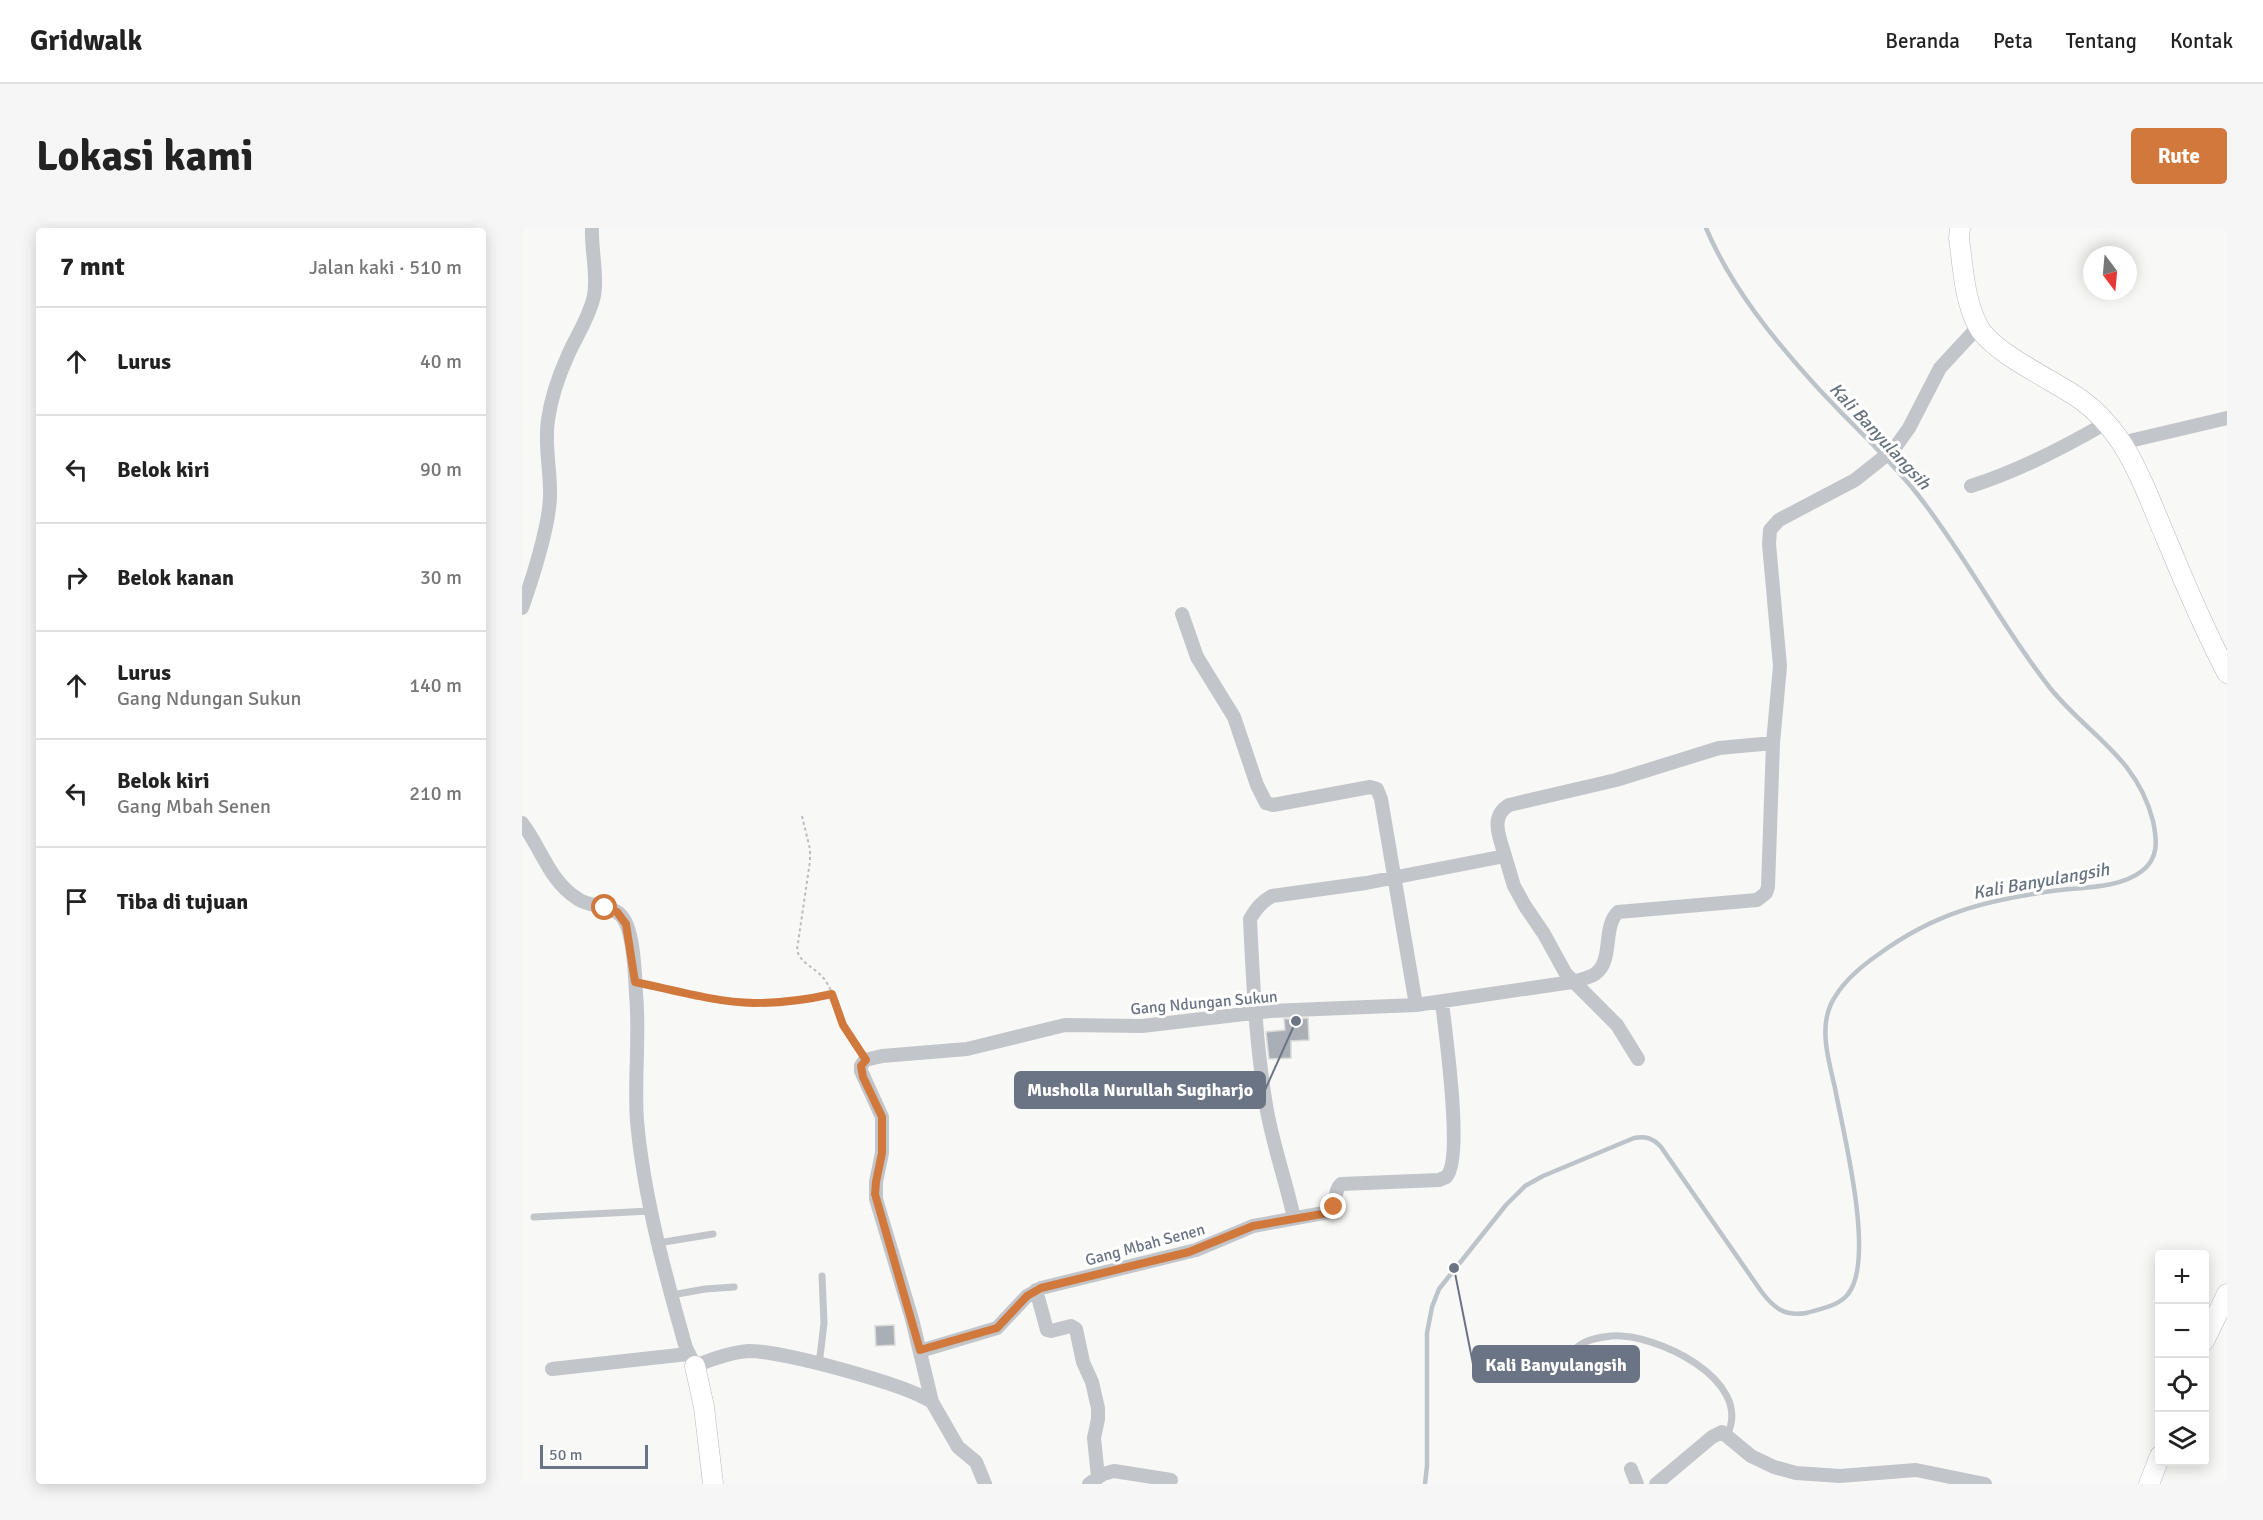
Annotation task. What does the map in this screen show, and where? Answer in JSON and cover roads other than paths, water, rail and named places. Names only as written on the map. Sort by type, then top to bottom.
[{"type":"street","points":[[522,608],[538,556],[550,500],[547,422],[569,354],[585,323],[596,285],[591,251],[592,228]]},
{"type":"street","points":[[1960,228],[1959,238],[1968,303],[1978,327],[1988,340],[2083,401],[2113,432],[2144,487],[2227,674]]},
{"type":"street","points":[[1638,1059],[1617,1025],[1601,1007],[1572,982],[1514,886],[1497,820],[1502,809],[1509,805],[1616,780],[1719,748],[1773,743],[1780,666],[1769,544],[1770,530],[1779,519],[1855,480],[1894,449],[1909,428],[1940,368],[1978,327]]},
{"type":"street","points":[[1971,486],[2026,465],[2070,444],[2113,432],[2227,418]]},
{"type":"street","points":[[1182,614],[1197,657],[1234,717],[1257,785],[1266,803],[1273,805],[1374,787],[1381,799],[1416,1005]]},
{"type":"street","name":"Gang Ndungan Sukun","points":[[920,1350],[876,1199],[876,1182],[882,1153],[882,1117],[862,1074],[861,1066],[866,1060],[882,1056],[967,1049],[1065,1025],[1142,1026],[1255,1013],[1416,1005],[1572,982],[1595,974],[1604,962],[1612,918],[1618,912],[1757,900],[1766,893],[1773,743]]},
{"type":"street","points":[[522,823],[551,873],[570,894],[583,902],[612,910],[622,916],[629,933],[635,982],[637,1112],[641,1156],[658,1243],[704,1407],[713,1484]]},
{"type":"street","points":[[1294,1218],[1268,1113],[1255,1013],[1250,919],[1263,901],[1272,896],[1395,877],[1505,856]]},
{"type":"street","name":"Gang Mbah Senen","points":[[920,1350],[997,1328],[1027,1296],[1036,1290],[1189,1252],[1248,1227],[1331,1212],[1339,1185],[1439,1180],[1450,1174],[1453,1162],[1452,1098],[1442,1002]]},
{"type":"street","points":[[1036,1290],[1047,1330],[1071,1326],[1076,1329],[1083,1362],[1091,1379],[1098,1408],[1098,1423],[1094,1438],[1093,1480]]},
{"type":"street","points":[[2209,1332],[2227,1294]]},
{"type":"street","points":[[920,1350],[932,1402],[958,1448],[976,1462],[985,1484]]},
{"type":"street","points":[[552,1369],[692,1360],[748,1351],[772,1353],[882,1382],[932,1402]]},
{"type":"street","points":[[1656,1484],[1715,1435],[1722,1432],[1751,1456],[1774,1467],[1796,1473],[1847,1476],[1909,1469],[1941,1473],[1985,1484]]},
{"type":"street","points":[[2149,1484],[2156,1466]]},
{"type":"street","points":[[1631,1469],[1637,1484]]},
{"type":"street","points":[[1093,1480],[1114,1471],[1171,1480]]},
{"type":"lane","points":[[534,1217],[650,1211]]},
{"type":"lane","points":[[658,1243],[713,1234]]},
{"type":"lane","points":[[819,1365],[824,1323],[822,1276]]},
{"type":"lane","points":[[672,1295],[735,1287]]},
{"type":"lane","points":[[1524,1358],[1563,1360],[1582,1343],[1611,1336],[1639,1339],[1665,1347],[1684,1356],[1704,1370],[1723,1390],[1732,1412],[1727,1435]]},
{"type":"waterway","name":"Kali Banyulangsih","points":[[1425,1484],[1427,1333],[1432,1307],[1439,1289],[1506,1205],[1525,1186],[1543,1176],[1634,1138],[1649,1138],[1661,1147],[1770,1302],[1791,1314],[1806,1313],[1834,1304],[1848,1294],[1856,1277],[1859,1253],[1855,1194],[1825,1035],[1827,1014],[1840,989],[1858,970],[1879,954],[1920,928],[1940,919],[2004,899],[2122,881],[2133,877],[2148,866],[2154,854],[2156,842],[2153,821],[2146,799],[2136,780],[2110,748],[2050,688],[1918,495],[1817,387],[1770,332],[1728,271],[1706,228]]},
{"type":"place","name":"Musholla Nurullah Sugiharjo","points":[[1296,1021]]},
{"type":"place","name":"Kali Banyulangsih","points":[[1454,1268]]}]
